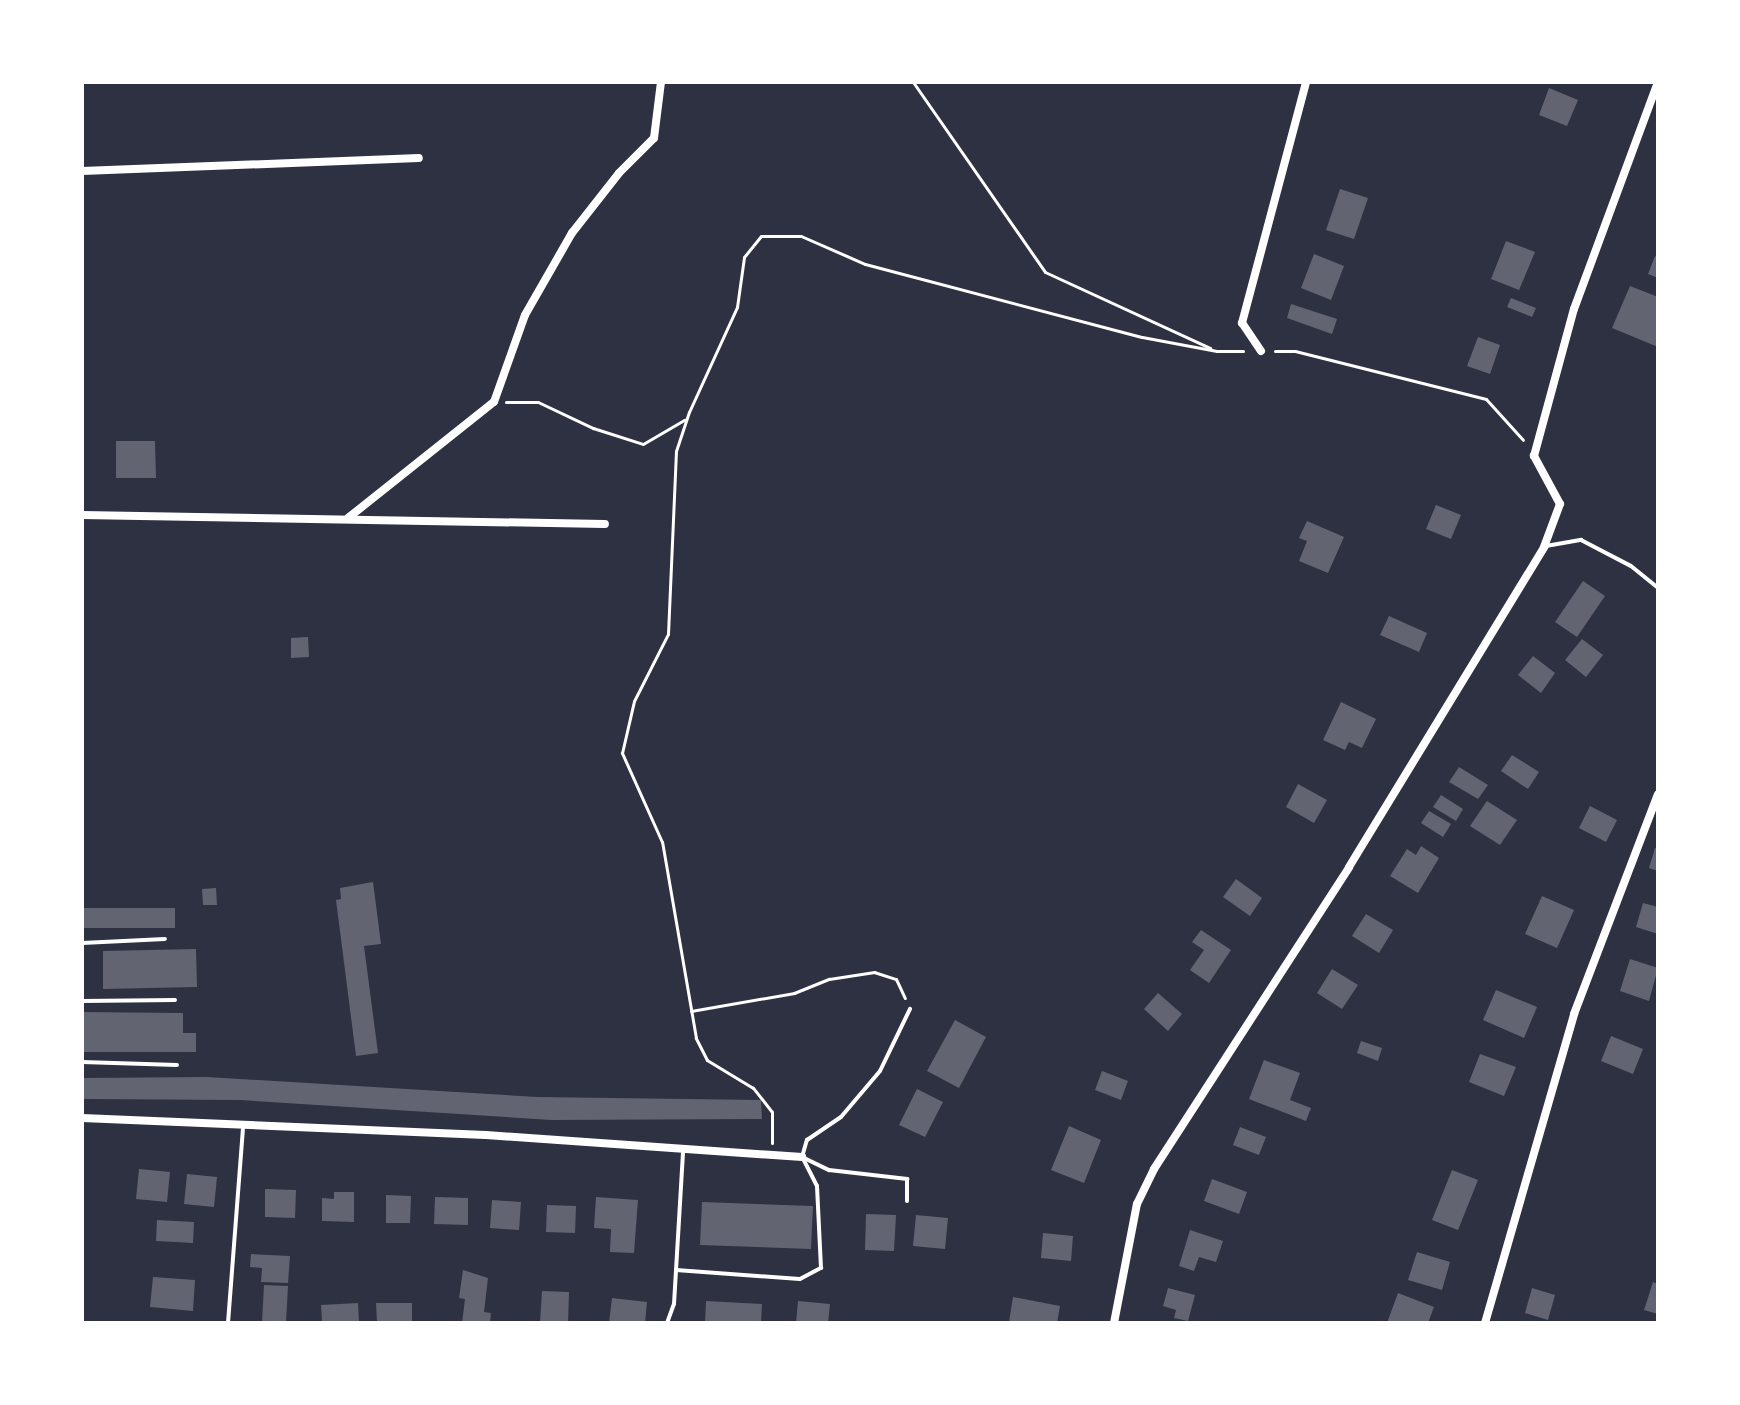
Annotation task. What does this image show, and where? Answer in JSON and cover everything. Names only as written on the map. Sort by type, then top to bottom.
[{"type":"street","points":[[348,518],[494,402],[525,315],[572,233],[619,173],[654,138],[661,82]]},
{"type":"street","points":[[1261,351],[1242,323],[1306,82]]},
{"type":"street","points":[[1114,1323],[1137,1204],[1154,1169],[1349,867],[1544,547],[1560,504],[1534,456],[1574,309],[1658,82]]},
{"type":"street","points":[[82,171],[419,158]]},
{"type":"street","points":[[82,515],[605,524]]},
{"type":"street","points":[[1485,1323],[1574,1014],[1658,794]]},
{"type":"street","points":[[82,1118],[802,1157]]},
{"type":"lane","points":[[1544,547],[1581,540],[1631,566],[1658,588]]},
{"type":"lane","points":[[82,943],[165,939]]},
{"type":"lane","points":[[82,1001],[175,1000]]},
{"type":"lane","points":[[676,1270],[800,1279],[821,1268],[817,1186],[802,1157],[807,1140],[841,1117],[880,1071],[910,1009]]},
{"type":"lane","points":[[82,1062],[177,1065]]},
{"type":"lane","points":[[228,1323],[243,1125]]},
{"type":"lane","points":[[667,1323],[674,1304],[684,1149]]},
{"type":"lane","points":[[802,1157],[829,1170],[907,1179],[907,1201]]},
{"type":"path","points":[[913,82],[1045,272],[1217,351]]},
{"type":"path","points":[[773,1155],[772,1112],[753,1088],[707,1060],[696,1038],[662,842],[622,753],[634,701],[668,634],[676,451],[686,419],[737,307],[744,257],[761,236],[801,236],[865,264],[1142,337],[1217,351],[1295,351],[1486,399],[1534,456]]},
{"type":"path","points":[[494,402],[538,402],[593,428],[643,444],[686,419]]},
{"type":"path","points":[[691,1011],[794,993],[829,979],[874,972],[896,979],[910,1009]]},
{"type":"building","points":[[1549,88],[1578,100],[1567,126],[1539,115]]},
{"type":"building","points":[[1340,189],[1368,198],[1354,239],[1326,230]]},
{"type":"building","points":[[1506,241],[1535,252],[1519,290],[1491,279]]},
{"type":"building","points":[[1314,254],[1344,266],[1331,300],[1301,288]]},
{"type":"building","points":[[1655,256],[1658,258],[1658,278],[1648,274]]},
{"type":"building","points":[[1630,286],[1658,297],[1658,347],[1612,328]]},
{"type":"building","points":[[1511,298],[1536,308],[1532,317],[1507,307]]},
{"type":"building","points":[[1291,304],[1337,319],[1332,334],[1287,318]]},
{"type":"building","points":[[1478,337],[1500,345],[1490,374],[1467,366]]},
{"type":"building","points":[[116,441],[155,441],[156,478],[116,478]]},
{"type":"building","points":[[1436,505],[1461,515],[1451,539],[1426,529]]},
{"type":"building","points":[[1307,521],[1344,537],[1328,573],[1299,561],[1307,541],[1299,538]]},
{"type":"building","points":[[1583,581],[1605,596],[1577,637],[1555,622]]},
{"type":"building","points":[[1389,616],[1427,633],[1419,652],[1380,635]]},
{"type":"building","points":[[308,637],[309,657],[291,658],[291,638]]},
{"type":"building","points":[[1582,639],[1603,655],[1586,677],[1565,660]]},
{"type":"building","points":[[1533,656],[1555,673],[1541,693],[1518,675]]},
{"type":"building","points":[[1341,702],[1376,719],[1362,748],[1349,742],[1345,750],[1323,740]]},
{"type":"building","points":[[1512,755],[1539,772],[1528,789],[1501,771]]},
{"type":"building","points":[[1459,767],[1488,785],[1478,799],[1449,782]]},
{"type":"building","points":[[1298,784],[1327,800],[1314,823],[1286,807]]},
{"type":"building","points":[[1441,795],[1463,809],[1456,821],[1433,807]]},
{"type":"building","points":[[1487,801],[1517,820],[1500,845],[1470,826]]},
{"type":"building","points":[[1590,806],[1617,820],[1606,842],[1579,828]]},
{"type":"building","points":[[1429,811],[1451,824],[1443,837],[1421,823]]},
{"type":"building","points":[[1421,846],[1439,858],[1418,893],[1390,876],[1407,849],[1416,855]]},
{"type":"building","points":[[1655,848],[1658,849],[1658,871],[1649,868]]},
{"type":"building","points":[[1236,879],[1262,898],[1250,916],[1223,897]]},
{"type":"building","points":[[373,882],[381,944],[364,946],[378,1053],[356,1056],[336,900],[341,899],[340,888]]},
{"type":"building","points":[[216,888],[217,905],[203,905],[202,889]]},
{"type":"building","points":[[1542,896],[1574,910],[1557,948],[1525,934]]},
{"type":"building","points":[[1643,903],[1658,907],[1658,934],[1636,927]]},
{"type":"building","points":[[83,908],[175,908],[175,928],[83,928]]},
{"type":"building","points":[[1366,914],[1393,930],[1379,953],[1352,936]]},
{"type":"building","points":[[1201,930],[1231,950],[1209,983],[1190,970],[1204,950],[1192,942]]},
{"type":"building","points":[[196,949],[197,987],[103,989],[103,951]]},
{"type":"building","points":[[1630,959],[1658,968],[1649,1001],[1620,991]]},
{"type":"building","points":[[1332,969],[1358,985],[1342,1009],[1317,993]]},
{"type":"building","points":[[1496,990],[1537,1007],[1524,1038],[1483,1020]]},
{"type":"building","points":[[1158,993],[1182,1014],[1168,1031],[1144,1009]]},
{"type":"building","points":[[82,1012],[183,1013],[183,1033],[196,1033],[196,1052],[82,1052]]},
{"type":"building","points":[[955,1020],[986,1037],[959,1088],[927,1071]]},
{"type":"building","points":[[1611,1036],[1643,1049],[1633,1074],[1601,1061]]},
{"type":"building","points":[[1361,1041],[1382,1048],[1378,1061],[1357,1053]]},
{"type":"building","points":[[1480,1054],[1516,1067],[1504,1096],[1469,1082]]},
{"type":"building","points":[[1264,1060],[1300,1073],[1290,1100],[1311,1108],[1306,1121],[1249,1099]]},
{"type":"building","points":[[1102,1071],[1128,1081],[1121,1100],[1095,1090]]},
{"type":"building","points":[[207,1077],[537,1097],[761,1100],[762,1119],[551,1120],[240,1100],[82,1099],[82,1078]]},
{"type":"building","points":[[917,1089],[943,1102],[925,1137],[899,1125]]},
{"type":"building","points":[[1069,1126],[1101,1140],[1084,1183],[1051,1170]]},
{"type":"building","points":[[1240,1127],[1266,1137],[1259,1155],[1233,1145]]},
{"type":"building","points":[[139,1169],[170,1172],[167,1202],[136,1199]]},
{"type":"building","points":[[1452,1170],[1478,1180],[1458,1230],[1432,1220]]},
{"type":"building","points":[[187,1174],[217,1177],[214,1207],[184,1204]]},
{"type":"building","points":[[1212,1179],[1247,1192],[1239,1214],[1204,1201]]},
{"type":"building","points":[[265,1189],[296,1190],[295,1218],[265,1217]]},
{"type":"building","points":[[334,1192],[354,1192],[354,1222],[322,1221],[322,1198],[334,1199]]},
{"type":"building","points":[[386,1195],[411,1196],[410,1223],[386,1223]]},
{"type":"building","points":[[435,1197],[468,1198],[468,1225],[434,1224]]},
{"type":"building","points":[[596,1197],[638,1200],[634,1253],[610,1252],[611,1229],[594,1228]]},
{"type":"building","points":[[492,1200],[521,1202],[519,1230],[490,1228]]},
{"type":"building","points":[[702,1202],[813,1206],[811,1249],[700,1245]]},
{"type":"building","points":[[547,1205],[576,1206],[575,1233],[546,1232]]},
{"type":"building","points":[[866,1214],[896,1215],[894,1251],[865,1250]]},
{"type":"building","points":[[916,1215],[948,1218],[945,1249],[913,1246]]},
{"type":"building","points":[[157,1220],[194,1222],[193,1243],[156,1241]]},
{"type":"building","points":[[1190,1230],[1223,1241],[1216,1262],[1199,1257],[1194,1271],[1179,1266]]},
{"type":"building","points":[[1043,1233],[1073,1236],[1071,1261],[1041,1258]]},
{"type":"building","points":[[1417,1252],[1450,1262],[1442,1290],[1408,1280]]},
{"type":"building","points":[[251,1254],[290,1256],[288,1283],[261,1282],[262,1268],[250,1267]]},
{"type":"building","points":[[463,1270],[488,1278],[484,1312],[491,1313],[490,1323],[462,1323],[465,1299],[459,1298]]},
{"type":"building","points":[[153,1277],[195,1280],[193,1311],[150,1307]]},
{"type":"building","points":[[1653,1282],[1658,1284],[1658,1314],[1644,1310]]},
{"type":"building","points":[[264,1285],[288,1286],[286,1323],[262,1323]]},
{"type":"building","points":[[1168,1288],[1195,1295],[1188,1321],[1174,1318],[1176,1310],[1163,1306]]},
{"type":"building","points":[[1532,1288],[1555,1295],[1548,1320],[1525,1313]]},
{"type":"building","points":[[542,1291],[569,1292],[568,1323],[540,1322]]},
{"type":"building","points":[[1398,1293],[1434,1307],[1428,1323],[1387,1323]]},
{"type":"building","points":[[1013,1297],[1060,1306],[1057,1323],[1009,1322]]},
{"type":"building","points":[[612,1298],[647,1302],[645,1323],[609,1323]]},
{"type":"building","points":[[706,1301],[762,1304],[761,1323],[705,1323]]},
{"type":"building","points":[[798,1301],[830,1304],[828,1323],[796,1323]]},
{"type":"building","points":[[358,1303],[359,1323],[322,1323],[321,1305]]},
{"type":"building","points":[[376,1303],[412,1303],[412,1323],[377,1323]]}]
